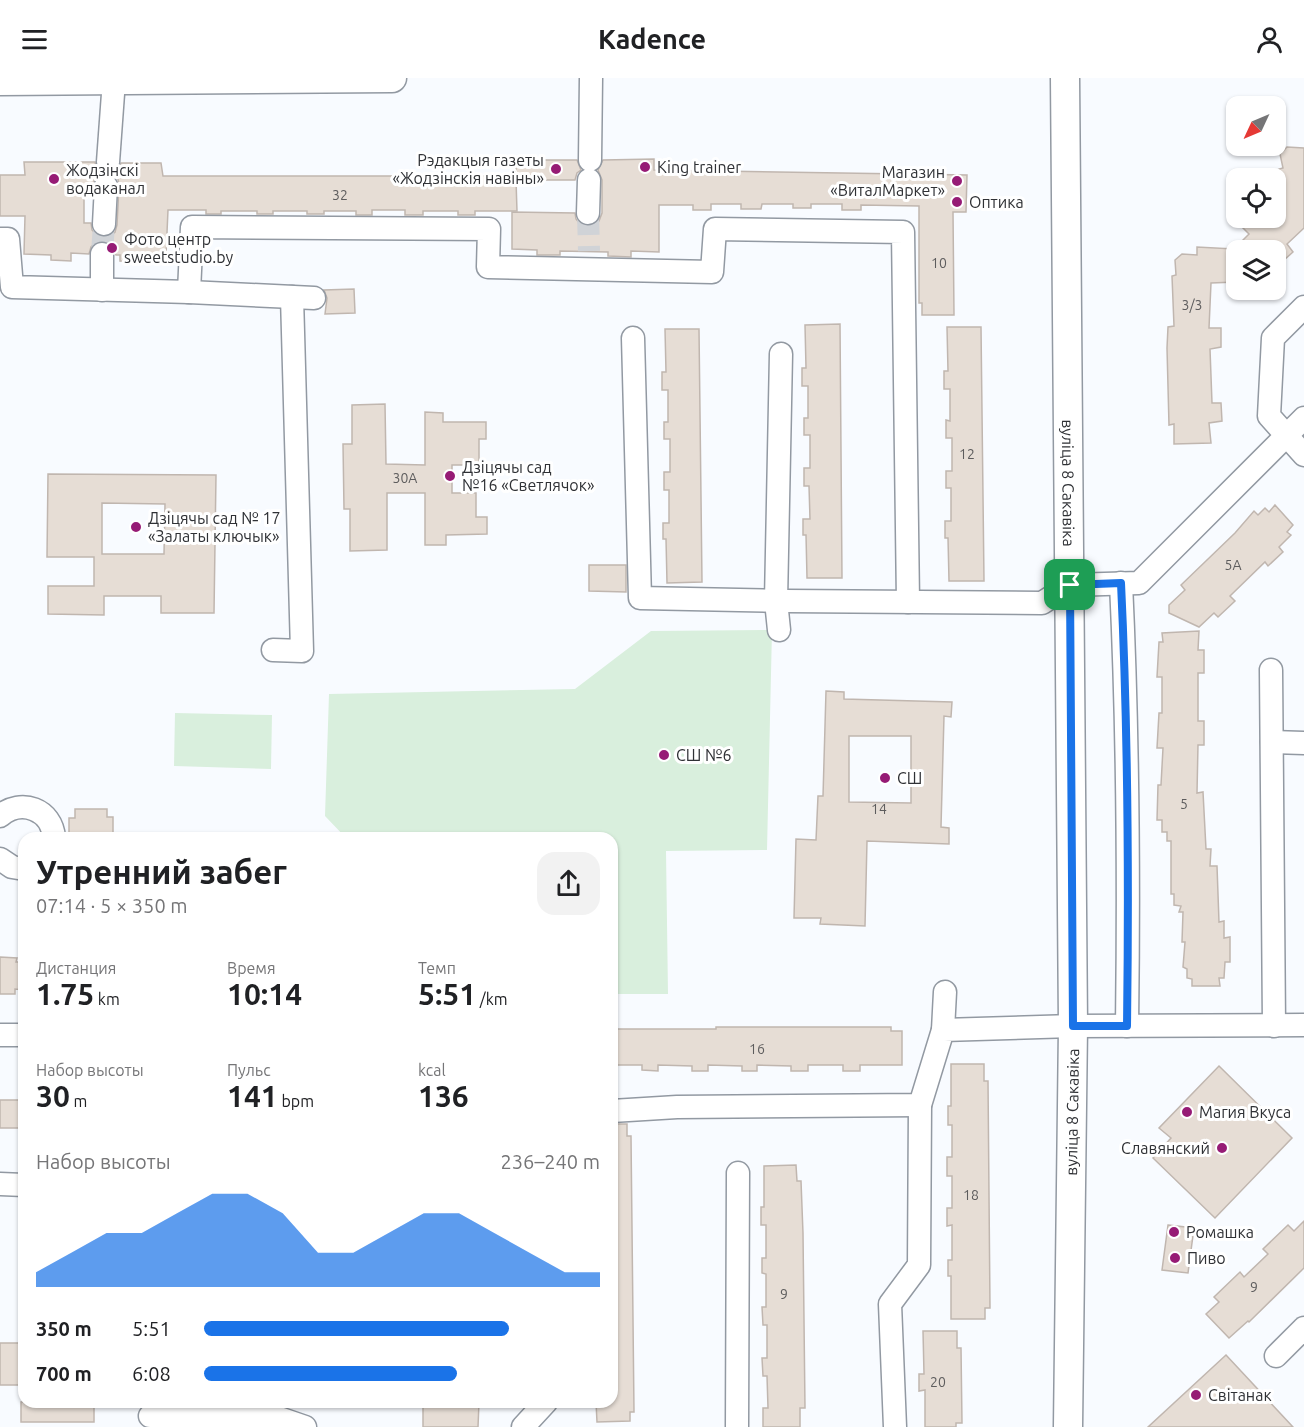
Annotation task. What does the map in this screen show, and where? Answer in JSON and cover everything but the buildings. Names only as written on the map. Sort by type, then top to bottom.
[{"type":"main road","points":[[0,81],[392,78]]},
{"type":"main road","name":"вуліца 8 Сакавіка","points":[[1065,78],[1073,1026],[1068,1427]]},
{"type":"street","points":[[588,213],[591,78]]},
{"type":"street","points":[[108,162],[114,79]]},
{"type":"street","points":[[104,224],[106,186]]},
{"type":"street","points":[[189,292],[192,227],[489,229],[488,267],[589,260],[712,272],[715,229],[903,232],[908,602]]},
{"type":"street","points":[[0,239],[8,239],[12,288],[303,297],[302,651],[273,650]]},
{"type":"street","points":[[102,254],[102,290]]},
{"type":"street","points":[[1304,307],[1273,338],[1269,416],[1304,455]]},
{"type":"street","points":[[633,338],[640,597],[776,601],[1042,603],[1070,585],[1139,582],[1304,418]]},
{"type":"street","points":[[779,630],[776,601],[781,354]]},
{"type":"street","points":[[1121,583],[1126,681],[1129,896],[1127,1026]]},
{"type":"street","points":[[1271,670],[1274,1026]]},
{"type":"street","points":[[1272,742],[1304,743]]},
{"type":"street","points":[[0,816],[16,807],[37,810],[46,817],[53,832]]},
{"type":"street","points":[[0,859],[18,868]]},
{"type":"street","points":[[894,1427],[890,1304],[920,1265],[920,1105],[943,1030],[945,992]]},
{"type":"street","points":[[943,1030],[1073,1026],[1304,1025]]},
{"type":"street","points":[[0,1035],[18,1035]]},
{"type":"street","points":[[618,1111],[677,1107],[920,1105]]},
{"type":"street","points":[[737,1427],[738,1173]]},
{"type":"street","points":[[0,1184],[18,1185]]},
{"type":"street","points":[[1276,1356],[1304,1328]]},
{"type":"street","points":[[523,1427],[540,1408]]},
{"type":"street","points":[[150,1415],[273,1416],[305,1427]]},
{"type":"green space","points":[[772,630],[767,850],[666,851],[668,994],[618,994],[618,832],[340,832],[325,816],[329,694],[575,689],[651,631]]},
{"type":"green space","points":[[175,713],[272,715],[271,769],[174,766]]},
{"type":"tunnel","points":[[588,213],[589,251]]},
{"type":"tunnel","points":[[102,254],[104,224]]},
{"type":"place","name":"King trainer","points":[[645,167]]},
{"type":"place","name":"Рэдакцыя газеты «Жодзінскія навіны»","points":[[556,169]]},
{"type":"place","name":"Жодзінскі водаканал","points":[[54,179]]},
{"type":"place","name":"Магазин «ВиталМаркет»","points":[[957,181]]},
{"type":"place","name":"Оптика","points":[[957,202]]},
{"type":"place","name":"Фото центр sweetstudio.by","points":[[112,248]]},
{"type":"place","name":"Дзіцячы сад №16 «Светлячок»","points":[[450,476]]},
{"type":"place","name":"Дзіцячы сад № 17 «Залаты ключык»","points":[[136,527]]},
{"type":"place","name":"СШ №6","points":[[664,755]]},
{"type":"place","name":"СШ","points":[[885,778]]},
{"type":"place","name":"Магия Вкуса","points":[[1187,1112]]},
{"type":"place","name":"Славянский","points":[[1222,1148]]},
{"type":"place","name":"Ромашка","points":[[1174,1232]]},
{"type":"place","name":"Пиво","points":[[1175,1258]]},
{"type":"place","name":"Світанак","points":[[1196,1395]]},
{"type":"route","points":[[1121,583],[1126,681],[1129,896],[1127,1026],[1073,1026],[1070,585],[1121,583]]}]
